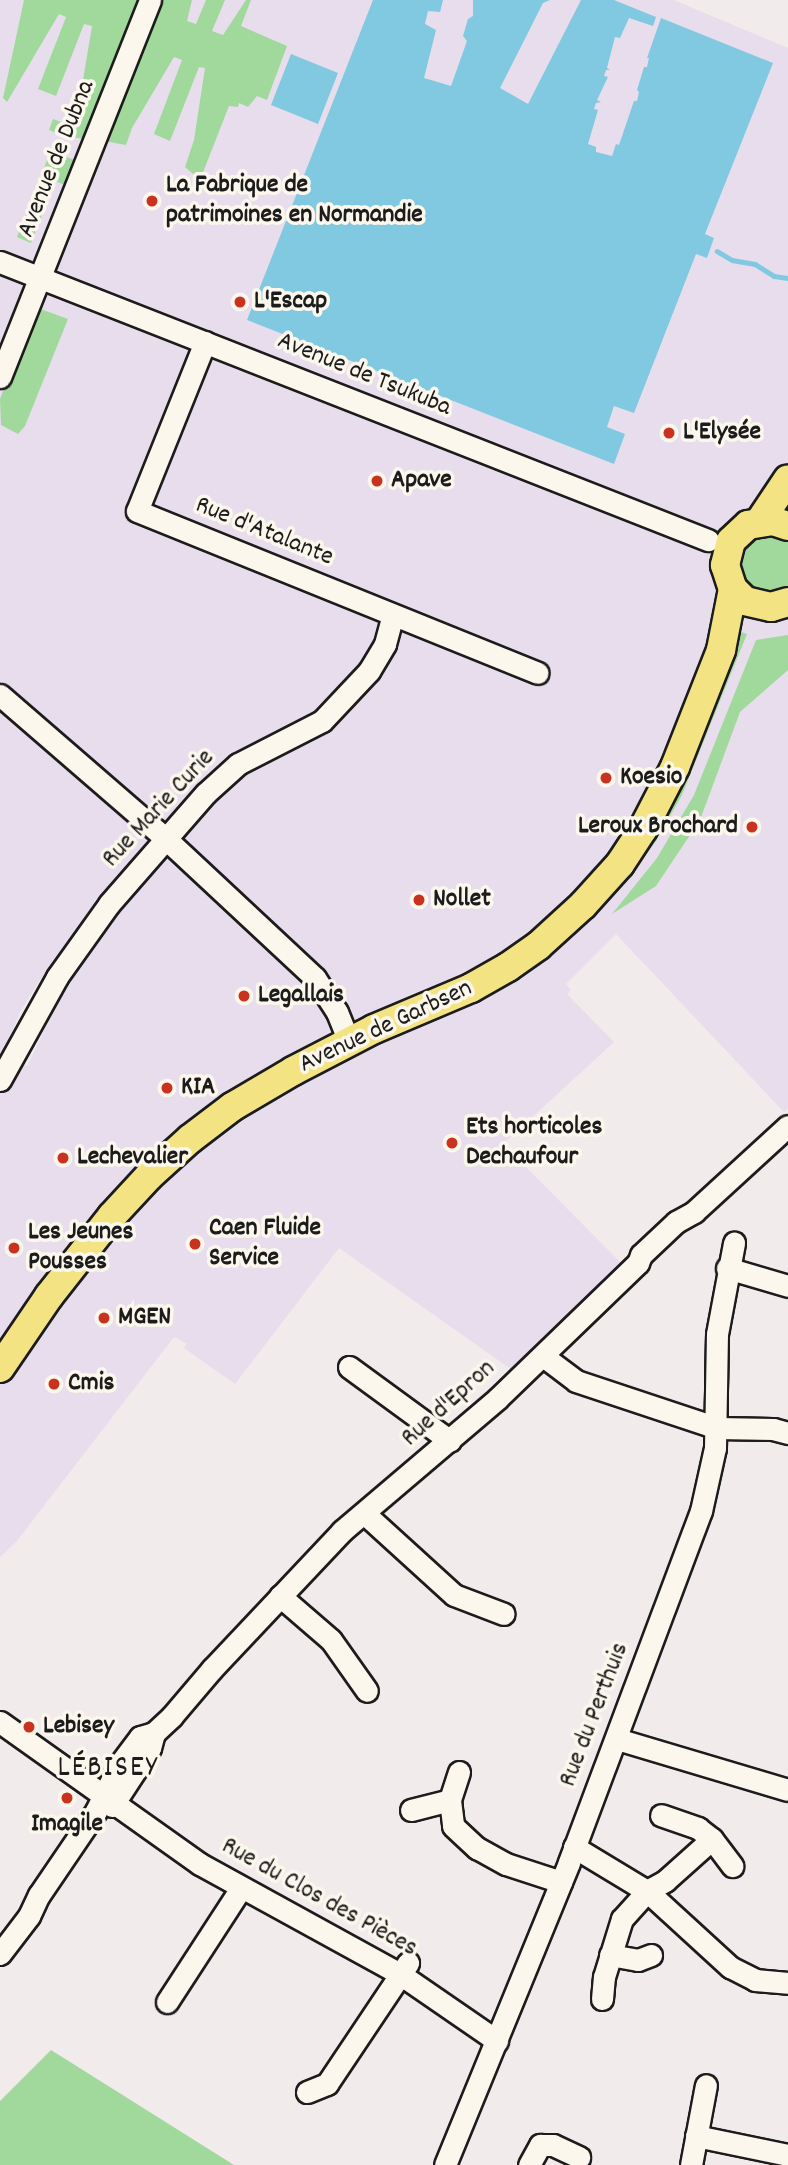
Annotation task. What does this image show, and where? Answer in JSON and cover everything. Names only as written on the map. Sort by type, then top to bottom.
[{"type":"main road","points":[[721,650],[729,577],[727,549],[788,479]]},
{"type":"main road","points":[[748,528],[773,521],[788,526]]},
{"type":"main road","points":[[729,577],[744,601],[759,607]]},
{"type":"main road","points":[[721,650],[740,623],[759,607],[788,602]]},
{"type":"main road","name":"Avenue de Garbsen","points":[[0,1368],[73,1265],[149,1176],[232,1107],[349,1041],[471,988],[508,967],[554,933],[583,905],[620,864],[643,829],[675,767],[721,650]]},
{"type":"street","name":"Avenue de Dubna","points":[[0,377],[150,0]]},
{"type":"street","name":"Avenue de Tsukuba","points":[[0,262],[708,540]]},
{"type":"street","name":"Rue d'Atalante","points":[[205,342],[137,511],[537,673]]},
{"type":"street","points":[[729,577],[708,540],[748,528]]},
{"type":"street","name":"Rue Marie Curie","points":[[0,1080],[57,977],[109,904],[165,838],[238,764],[322,721],[369,671],[385,644],[393,615]]},
{"type":"street","points":[[0,695],[165,838],[315,978],[337,1012],[349,1041]]},
{"type":"street","name":"Rue d'Epron","points":[[0,1954],[29,1916],[39,1895],[150,1748],[154,1733],[280,1596],[342,1531],[450,1441],[543,1356],[676,1222],[694,1212],[788,1126]]},
{"type":"street","name":"Rue du Perthuis","points":[[445,2165],[575,1847],[701,1511],[717,1428],[717,1334],[727,1268],[734,1243]]},
{"type":"street","points":[[727,1268],[788,1286]]},
{"type":"street","points":[[543,1356],[576,1381],[717,1428],[773,1429],[788,1433]]},
{"type":"street","points":[[349,1367],[450,1441]]},
{"type":"street","points":[[365,1514],[454,1595],[504,1614]]},
{"type":"street","points":[[280,1596],[331,1640],[368,1691]]},
{"type":"street","name":"Rue du Clos des Pièces","points":[[0,1722],[200,1864],[242,1888],[404,1968],[497,2041]]},
{"type":"street","points":[[617,1739],[788,1790]]},
{"type":"street","points":[[459,1772],[450,1800],[453,1826],[477,1848],[506,1864],[561,1882]]},
{"type":"street","points":[[411,1810],[450,1800]]},
{"type":"street","points":[[661,1815],[698,1828],[712,1839],[732,1866]]},
{"type":"street","points":[[602,1999],[610,1955],[622,1919],[647,1891],[665,1881],[712,1839]]},
{"type":"street","points":[[575,1847],[647,1891],[730,1967],[755,1980],[788,1983]]},
{"type":"street","points":[[167,2002],[242,1888]]},
{"type":"street","points":[[610,1955],[638,1960],[651,1955]]},
{"type":"street","points":[[307,2092],[327,2084],[404,1968]]},
{"type":"street","points":[[691,2165],[706,2085]]},
{"type":"street","points":[[696,2136],[788,2155]]},
{"type":"street","points":[[529,2165],[540,2145],[553,2145],[579,2157]]},
{"type":"shaded area","points":[[0,0],[674,0],[788,48],[788,1108],[784,1112],[616,934],[566,984],[571,990],[567,994],[614,1042],[503,1144],[623,1265],[515,1372],[339,1248],[235,1384],[184,1348],[187,1344],[174,1337],[16,1542],[0,1557]],"holes":[[[47,969],[66,986],[27,1066],[1,1057],[21,1010]]]},
{"type":"green space","points":[[24,0],[143,0],[88,139],[67,137],[49,130],[53,119],[72,126],[78,110],[92,26],[84,24],[56,96],[38,89],[66,17],[59,14],[7,102],[3,98]]},
{"type":"green space","points":[[159,0],[192,0],[187,21],[196,24],[206,0],[225,0],[212,31],[223,35],[246,0],[251,0],[241,26],[287,46],[267,100],[257,96],[248,107],[239,103],[238,107],[229,106],[200,180],[185,167],[194,140],[205,68],[199,67],[170,141],[154,134],[182,60],[174,57],[132,128],[126,145],[104,141]]},
{"type":"green space","points":[[56,153],[80,162],[70,187],[55,181],[31,243],[17,237],[49,155]]},
{"type":"green space","points":[[35,307],[68,319],[25,426],[18,434],[1,425],[0,399]]},
{"type":"green space","points":[[757,532],[788,537],[788,591],[752,594],[734,562],[736,552]]},
{"type":"green space","points":[[738,631],[747,634],[682,795],[656,841],[619,888],[614,885]]},
{"type":"green space","points":[[788,635],[788,670],[740,712],[700,820],[656,886],[612,914],[657,858],[694,795],[756,640]]},
{"type":"green space","points":[[51,2050],[234,2165],[0,2165],[0,2101]]},
{"type":"water","points":[[373,0],[443,0],[440,12],[428,11],[425,24],[436,30],[424,78],[451,86],[467,41],[463,36],[468,19],[473,16],[473,0],[550,0],[543,3],[500,88],[528,104],[581,0],[614,0],[656,17],[653,26],[629,18],[620,38],[615,37],[607,68],[610,70],[606,70],[604,76],[608,77],[597,100],[601,102],[596,103],[594,109],[598,110],[588,144],[596,147],[596,152],[612,156],[616,144],[619,145],[634,101],[637,101],[637,90],[644,67],[647,67],[647,58],[661,18],[773,63],[705,234],[714,238],[707,258],[696,254],[634,413],[614,406],[607,427],[625,434],[614,464],[247,320]]},
{"type":"water","points":[[291,54],[338,73],[318,124],[271,105]]},
{"type":"waterway","points":[[717,251],[732,260],[755,264],[774,276],[788,278]]},
{"type":"place","name":"La Fabrique de patrimoines en Normandie","points":[[152,201]]},
{"type":"place","name":"L'Escap","points":[[240,302]]},
{"type":"place","name":"L'Elysée","points":[[669,433]]},
{"type":"place","name":"Apave","points":[[377,481]]},
{"type":"place","name":"Koesio","points":[[606,778]]},
{"type":"place","name":"Leroux Brochard","points":[[752,827]]},
{"type":"place","name":"Nollet","points":[[419,900]]},
{"type":"place","name":"Legallais","points":[[244,996]]},
{"type":"place","name":"KIA","points":[[167,1088]]},
{"type":"place","name":"Ets horticoles Dechaufour","points":[[452,1143]]},
{"type":"place","name":"Lechevalier","points":[[63,1158]]},
{"type":"place","name":"Caen Fluide Service","points":[[195,1244]]},
{"type":"place","name":"Les Jeunes Pousses","points":[[14,1248]]},
{"type":"place","name":"MGEN","points":[[104,1318]]},
{"type":"place","name":"Cmis","points":[[54,1384]]},
{"type":"place","name":"Lebisey","points":[[29,1727]]},
{"type":"place","name":"Imagile","points":[[67,1798]]},
{"type":"district","name":"LÉBISEY","points":[[108,1770]]}]
